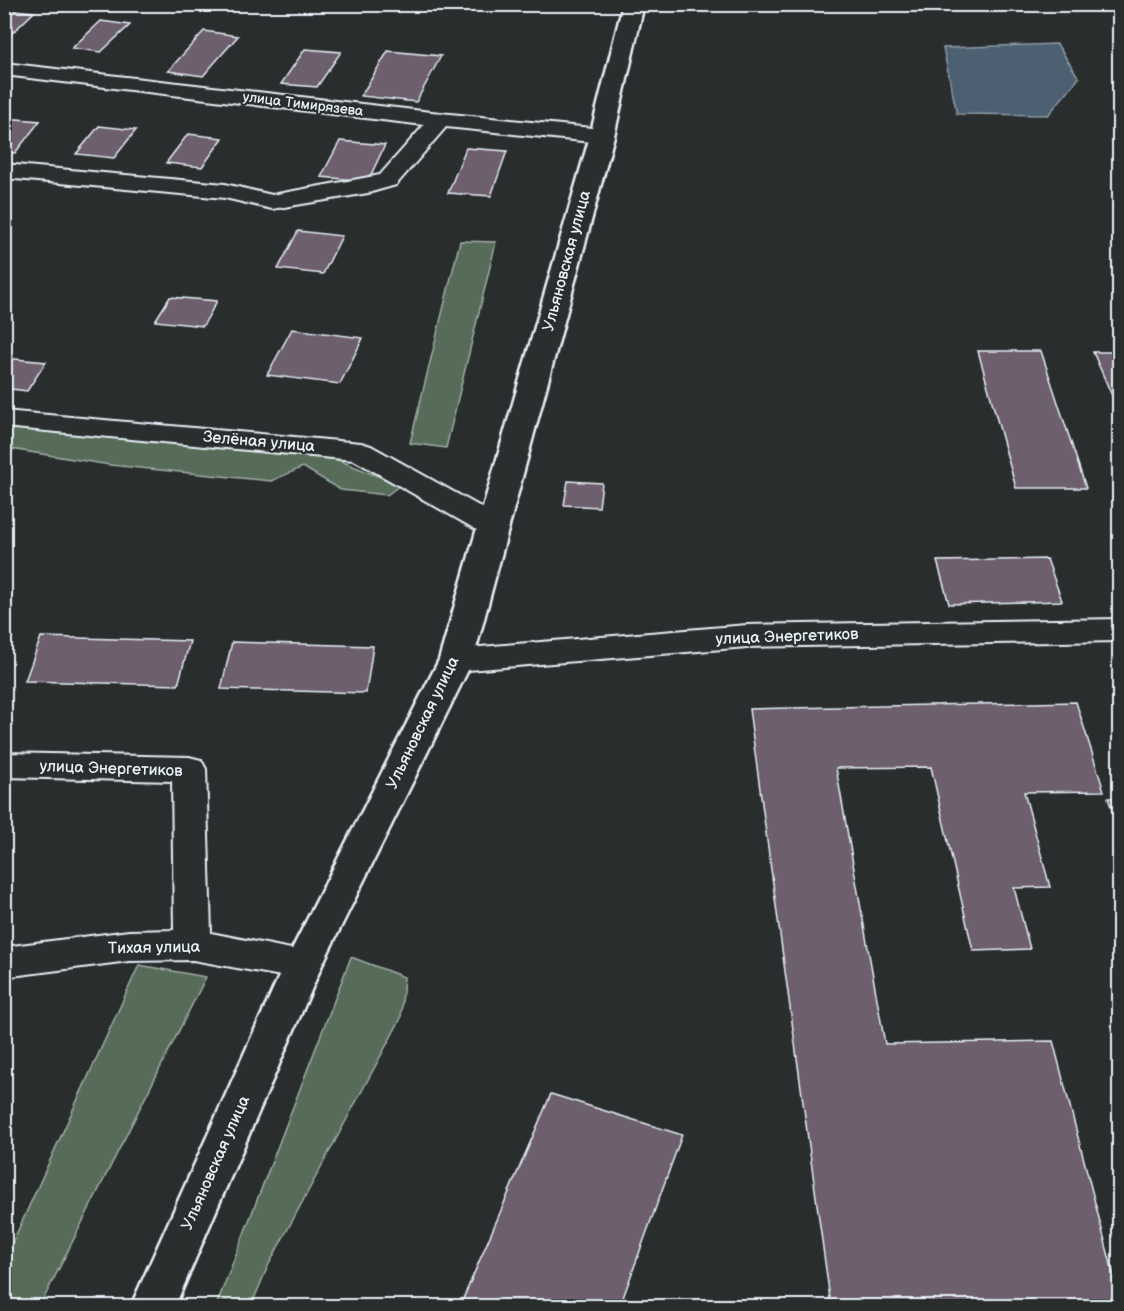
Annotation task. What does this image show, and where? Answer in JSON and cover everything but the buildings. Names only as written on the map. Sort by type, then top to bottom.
[{"type":"main road","name":"Ульяновская улица","points":[[153,1306],[303,964],[456,660],[602,136],[634,4]]},
{"type":"street","name":"улица Тимирязева","points":[[4,69],[440,120],[602,136]]},
{"type":"street","points":[[4,171],[225,191],[272,202],[368,186],[388,180],[440,120]]},
{"type":"street","name":"Зелёная улица","points":[[4,419],[361,452],[494,527]]},
{"type":"street","name":"улица Энергетиков","points":[[456,660],[747,636],[1119,630]]},
{"type":"street","name":"улица Энергетиков","points":[[4,765],[189,769],[193,945]]},
{"type":"street","name":"Тихая улица","points":[[4,962],[129,946],[193,945],[303,964]]},
{"type":"green space","points":[[460,241],[496,242],[446,448],[410,443]]},
{"type":"green space","points":[[4,427],[333,458],[400,485],[387,495],[341,490],[303,467],[271,481],[110,465],[5,448]]},
{"type":"green space","points":[[351,957],[404,977],[401,1018],[268,1266],[251,1306],[216,1306]]},
{"type":"green space","points":[[139,965],[206,977],[40,1306],[5,1306],[5,1259]]},
{"type":"water","points":[[1057,44],[1079,78],[1048,115],[957,114],[943,48]]}]
